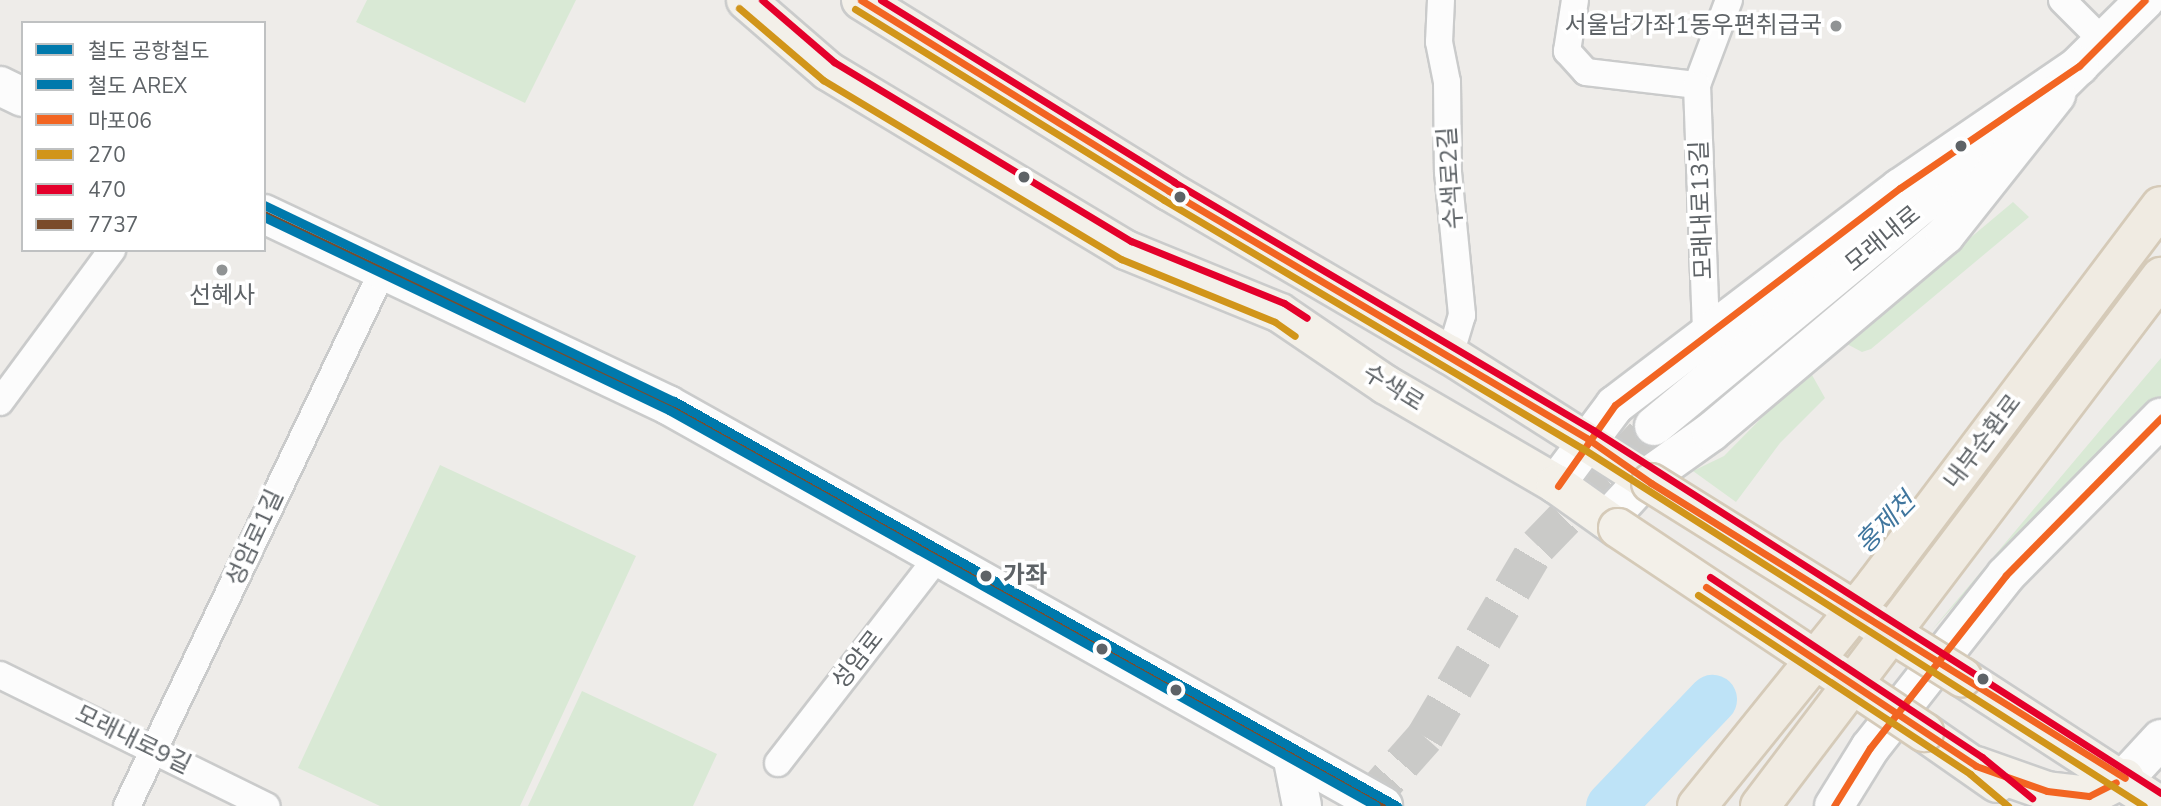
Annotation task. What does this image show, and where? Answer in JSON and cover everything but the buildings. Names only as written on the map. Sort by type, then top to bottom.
[{"type":"highway","name":"내부순환로","points":[[1697,806],[1876,584],[2161,206]]},
{"type":"highway","name":"내부순환로","points":[[1760,806],[2161,277]]},
{"type":"main road","name":"수색로","points":[[746,0],[828,71],[1126,250],[1280,313],[1386,385],[1556,484],[1976,766],[2025,806]]},
{"type":"main road","points":[[861,0],[1169,191],[1588,439],[1648,481],[2125,778],[2161,806]]},
{"type":"main road","name":"모래내로","points":[[1654,426],[1922,208],[2091,54],[2145,0]]},
{"type":"main road","points":[[1556,484],[1615,405],[1900,188],[2091,54]]},
{"type":"main road","points":[[1612,524],[1648,481],[1711,432],[1945,235],[2091,54]]},
{"type":"main road","points":[[0,86],[21,96]]},
{"type":"main road","points":[[266,215],[668,405],[1382,806]]},
{"type":"main road","points":[[1658,374],[1650,398],[1658,420],[1680,434],[1711,432]]},
{"type":"main road","points":[[1833,806],[1870,748],[2006,575],[2161,418]]},
{"type":"main road","points":[[1976,766],[2047,791],[2090,796],[2125,778],[2161,739]]},
{"type":"main road","points":[[1292,755],[1302,806]]},
{"type":"street","name":"수색로2길","points":[[1441,0],[1439,42],[1447,82],[1448,172],[1462,315],[1450,355]]},
{"type":"street","points":[[1574,0],[1567,51],[1586,72],[1697,85]]},
{"type":"street","name":"모래내로13길","points":[[1706,335],[1697,85],[1729,0]]},
{"type":"street","points":[[2062,0],[2091,54]]},
{"type":"street","points":[[0,402],[111,252]]},
{"type":"street","name":"성암로1길","points":[[127,806],[383,270]]},
{"type":"street","name":"성암로","points":[[778,763],[939,557]]},
{"type":"street","name":"모래내로9길","points":[[0,675],[266,806]]},
{"type":"green space","points":[[367,0],[576,0],[525,103],[356,22]]},
{"type":"green space","points":[[2013,202],[2029,217],[1871,349],[1862,352],[1845,343]]},
{"type":"green space","points":[[2161,358],[2161,402],[1979,578],[1931,631]]},
{"type":"green space","points":[[1805,374],[1812,375],[1825,398],[1780,443],[1736,502],[1693,471],[1724,456]]},
{"type":"green space","points":[[440,465],[636,556],[520,806],[380,806],[298,768]]},
{"type":"green space","points":[[582,691],[717,754],[693,806],[528,806]]},
{"type":"pier","points":[[2161,164],[2161,317],[1734,806],[1652,806],[1666,791],[1638,775],[1695,704],[1728,724],[1766,678],[1734,657],[1830,541],[1858,559],[1979,391]]},
{"type":"waterway","name":"홍제천","points":[[1610,806],[1712,699]]},
{"type":"tunnel","points":[[1364,806],[1425,737],[1538,546],[1654,426]]},
{"type":"rail line","name":"공항철도","points":[[266,206],[674,401],[1397,806]]},
{"type":"rail line","name":"AREX","points":[[266,218],[669,410],[1376,806]]},
{"type":"transit line","name":"470","points":[[762,0],[834,62],[1131,241],[1284,303],[1307,318]]},
{"type":"transit line","name":"마포06","points":[[861,0],[1169,191],[1588,439],[1651,483],[2125,778]]},
{"type":"transit line","name":"470","points":[[881,0],[1174,182],[1593,430],[2161,793]]},
{"type":"transit line","name":"마포06","points":[[1558,486],[1615,405],[1900,188],[2079,66],[2145,0]]},
{"type":"transit line","name":"270","points":[[739,8],[823,80],[1121,259],[1275,322],[1295,336]]},
{"type":"transit line","name":"270","points":[[855,9],[1164,200],[1582,448],[2144,806]]},
{"type":"transit line","name":"7737","points":[[266,215],[668,405],[1383,806]]},
{"type":"transit line","name":"마포06","points":[[1834,806],[1870,748],[2006,575],[2161,418]]},
{"type":"transit line","name":"470","points":[[1710,577],[1982,757],[2032,798]]},
{"type":"transit line","name":"마포06","points":[[1706,587],[1976,766],[2047,791],[2089,796],[2116,782]]},
{"type":"transit line","name":"270","points":[[1698,595],[1970,774],[2008,806]]},
{"type":"place","name":"서울남가좌1동우편취급국","points":[[1836,26]]},
{"type":"place","name":"선혜사","points":[[222,270]]},
{"type":"place","name":"가좌","points":[[986,576]]}]
